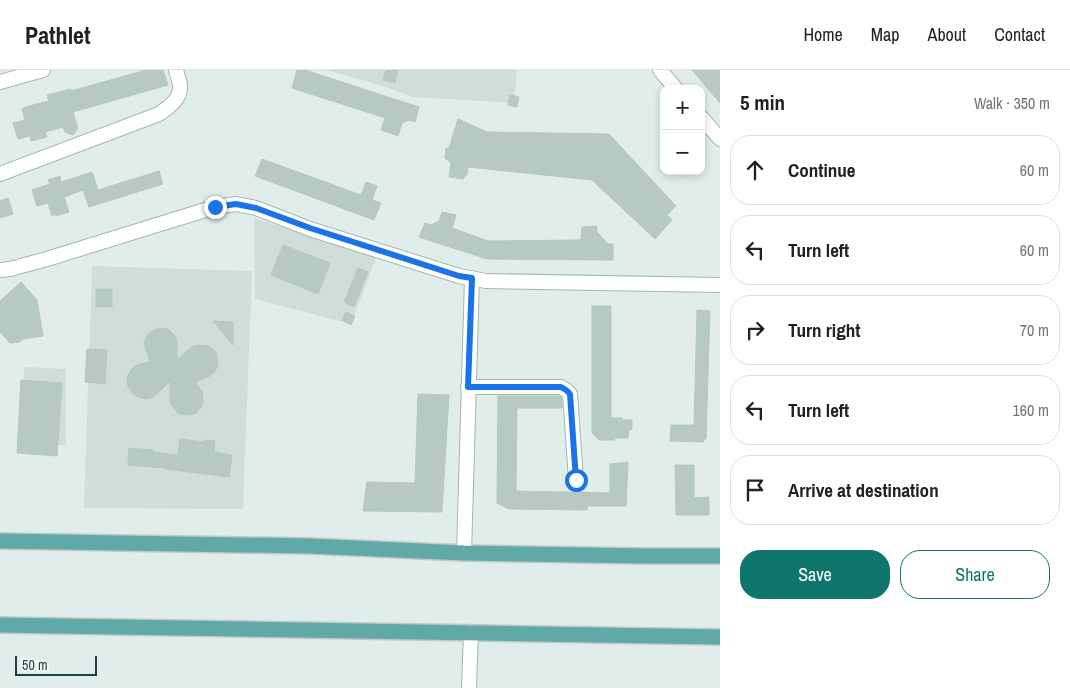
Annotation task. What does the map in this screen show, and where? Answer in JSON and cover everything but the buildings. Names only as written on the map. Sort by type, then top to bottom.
[{"type":"main road","points":[[0,541],[310,546],[464,553],[720,556]]},
{"type":"main road","points":[[0,625],[720,637]]},
{"type":"street","points":[[0,82],[42,70]]},
{"type":"street","points":[[0,174],[159,114],[172,105],[178,96],[180,86],[176,70]]},
{"type":"street","points":[[660,70],[673,85]]},
{"type":"street","points":[[705,122],[720,139]]},
{"type":"street","points":[[0,270],[47,259],[215,207],[236,204],[256,208],[310,228],[459,276],[486,281],[720,285]]},
{"type":"street","points":[[464,553],[472,278]]},
{"type":"street","points":[[468,387],[561,387],[566,390],[570,394],[576,480]]},
{"type":"street","points":[[469,688],[471,632]]},
{"type":"shaded area","points":[[326,70],[517,70],[514,103],[413,97],[380,85]]},
{"type":"shaded area","points":[[254,218],[376,258],[351,324],[255,299]]},
{"type":"shaded area","points":[[92,266],[252,271],[243,509],[84,508]]},
{"type":"shaded area","points":[[24,367],[66,369],[66,445],[24,445]]},
{"type":"route","points":[[215,207],[236,204],[256,208],[310,228],[459,276],[472,278],[468,387],[561,387],[566,390],[570,394],[576,480]]}]
